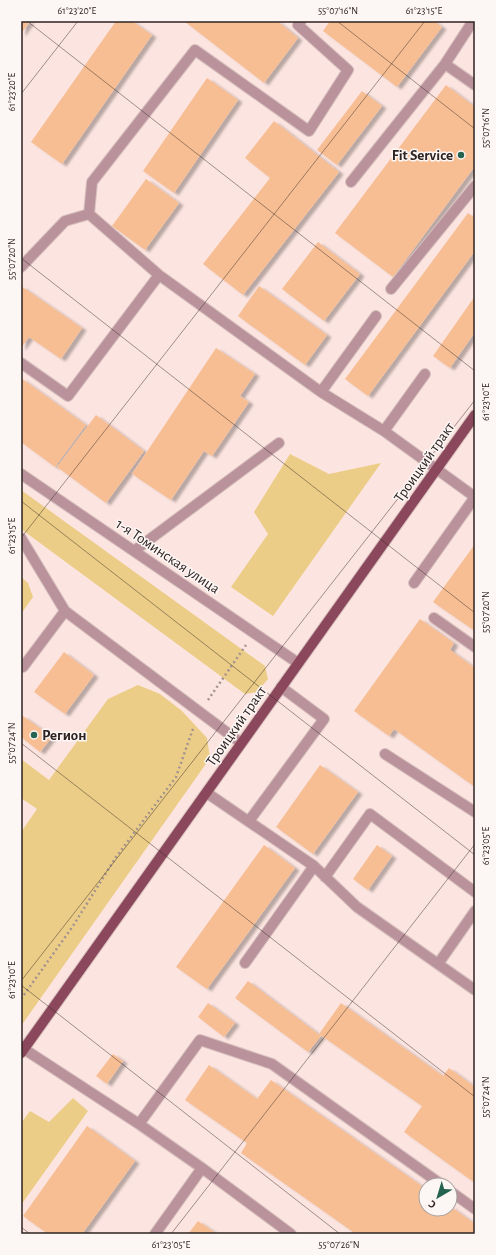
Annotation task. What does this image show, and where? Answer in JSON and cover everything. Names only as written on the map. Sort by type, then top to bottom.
[{"type":"main road","name":"Троицкий тракт","points":[[22,1051],[475,415]]},
{"type":"street","points":[[89,214],[92,182],[194,50],[309,131],[348,70],[298,25],[301,21]]},
{"type":"street","points":[[351,182],[445,64],[473,21]]},
{"type":"street","points":[[445,64],[475,85]]},
{"type":"street","points":[[391,289],[475,186]]},
{"type":"street","points":[[21,267],[65,221],[89,214]]},
{"type":"street","points":[[89,214],[159,275],[321,392],[384,431],[475,497],[414,582]]},
{"type":"street","points":[[21,363],[68,396],[159,275]]},
{"type":"street","points":[[321,392],[376,316]]},
{"type":"street","points":[[384,431],[425,374]]},
{"type":"street","points":[[134,551],[279,443]]},
{"type":"street","name":"1-я Томинская улица","points":[[21,474],[298,662]]},
{"type":"street","points":[[21,538],[65,611],[241,743]]},
{"type":"street","points":[[23,668],[65,611]]},
{"type":"street","points":[[434,618],[475,647]]},
{"type":"street","points":[[249,821],[324,719],[281,687]]},
{"type":"street","points":[[385,754],[475,812]]},
{"type":"street","points":[[207,793],[314,866],[357,907],[475,990]]},
{"type":"street","points":[[325,878],[370,814],[475,892]]},
{"type":"street","points":[[245,963],[314,866]]},
{"type":"street","points":[[438,964],[475,911]]},
{"type":"street","points":[[139,1124],[200,1040],[272,1064],[431,1177]]},
{"type":"street","points":[[22,1051],[139,1124],[202,1168],[291,1234]]},
{"type":"street","points":[[155,1234],[202,1168]]},
{"type":"street","points":[[458,1197],[475,1209]]},
{"type":"path","points":[[21,999],[73,926],[116,857],[176,777],[199,712],[254,633]]},
{"type":"shaded area","points":[[290,454],[329,474],[381,463],[273,616],[231,587],[268,534],[254,512]]},
{"type":"shaded area","points":[[21,490],[265,666],[268,679],[257,692],[245,694],[21,529]]},
{"type":"shaded area","points":[[21,577],[28,583],[33,597],[21,614]]},
{"type":"shaded area","points":[[138,685],[160,694],[182,711],[207,738],[210,758],[21,1026],[21,832],[37,809],[21,798],[21,759],[49,780],[108,699]]},
{"type":"shaded area","points":[[73,1098],[88,1111],[21,1205],[21,1123],[30,1111],[49,1122]]},
{"type":"building","points":[[21,21],[30,21],[21,34]]},
{"type":"building","points":[[116,21],[132,21],[152,35],[62,164],[31,142]]},
{"type":"building","points":[[184,21],[277,21],[298,38],[264,83]]},
{"type":"building","points":[[330,21],[434,21],[442,27],[397,87],[323,31]]},
{"type":"building","points":[[207,78],[238,100],[174,193],[143,171]]},
{"type":"building","points":[[446,85],[475,107],[475,166],[393,277],[335,233]]},
{"type":"building","points":[[362,91],[382,106],[337,165],[317,150]]},
{"type":"building","points":[[274,121],[339,172],[243,295],[203,264],[270,178],[245,158]]},
{"type":"building","points":[[146,179],[179,203],[145,250],[112,226]]},
{"type":"building","points":[[468,213],[475,218],[475,251],[368,396],[345,379]]},
{"type":"building","points":[[318,242],[360,274],[324,321],[282,289]]},
{"type":"building","points":[[21,286],[82,328],[61,359],[29,337],[21,348]]},
{"type":"building","points":[[259,286],[327,335],[305,365],[238,316]]},
{"type":"building","points":[[475,296],[475,332],[450,368],[433,356]]},
{"type":"building","points":[[216,348],[255,374],[240,396],[249,402],[212,456],[204,451],[171,500],[132,474]]},
{"type":"building","points":[[21,378],[86,425],[55,467],[21,442]]},
{"type":"building","points":[[96,415],[144,451],[106,503],[57,467]]},
{"type":"building","points":[[475,544],[475,631],[433,602]]},
{"type":"building","points":[[420,619],[454,643],[450,650],[475,668],[475,787],[394,729],[389,736],[354,711]]},
{"type":"building","points":[[64,652],[94,675],[65,714],[34,692]]},
{"type":"building","points":[[23,716],[52,737],[40,752],[21,737],[21,719]]},
{"type":"building","points":[[320,765],[358,792],[313,854],[276,827]]},
{"type":"building","points":[[264,845],[295,868],[207,989],[176,967]]},
{"type":"building","points":[[377,845],[392,856],[368,890],[353,879]]},
{"type":"building","points":[[248,981],[321,1036],[308,1052],[235,998]]},
{"type":"building","points":[[208,1003],[235,1023],[224,1037],[198,1017]]},
{"type":"building","points":[[341,1003],[443,1076],[449,1068],[475,1087],[475,1183],[404,1132],[422,1106],[319,1034]]},
{"type":"building","points":[[113,1054],[123,1061],[107,1084],[96,1076]]},
{"type":"building","points":[[209,1065],[257,1099],[271,1080],[418,1183],[418,1217],[458,1217],[458,1212],[475,1224],[475,1234],[356,1234],[241,1153],[247,1143],[185,1100]]},
{"type":"building","points":[[87,1126],[135,1161],[82,1234],[48,1234],[23,1216]]},
{"type":"building","points":[[198,1221],[217,1234],[188,1234]]},
{"type":"place","name":"Fit Service","points":[[461,155]]},
{"type":"place","name":"Регион","points":[[34,735]]}]
